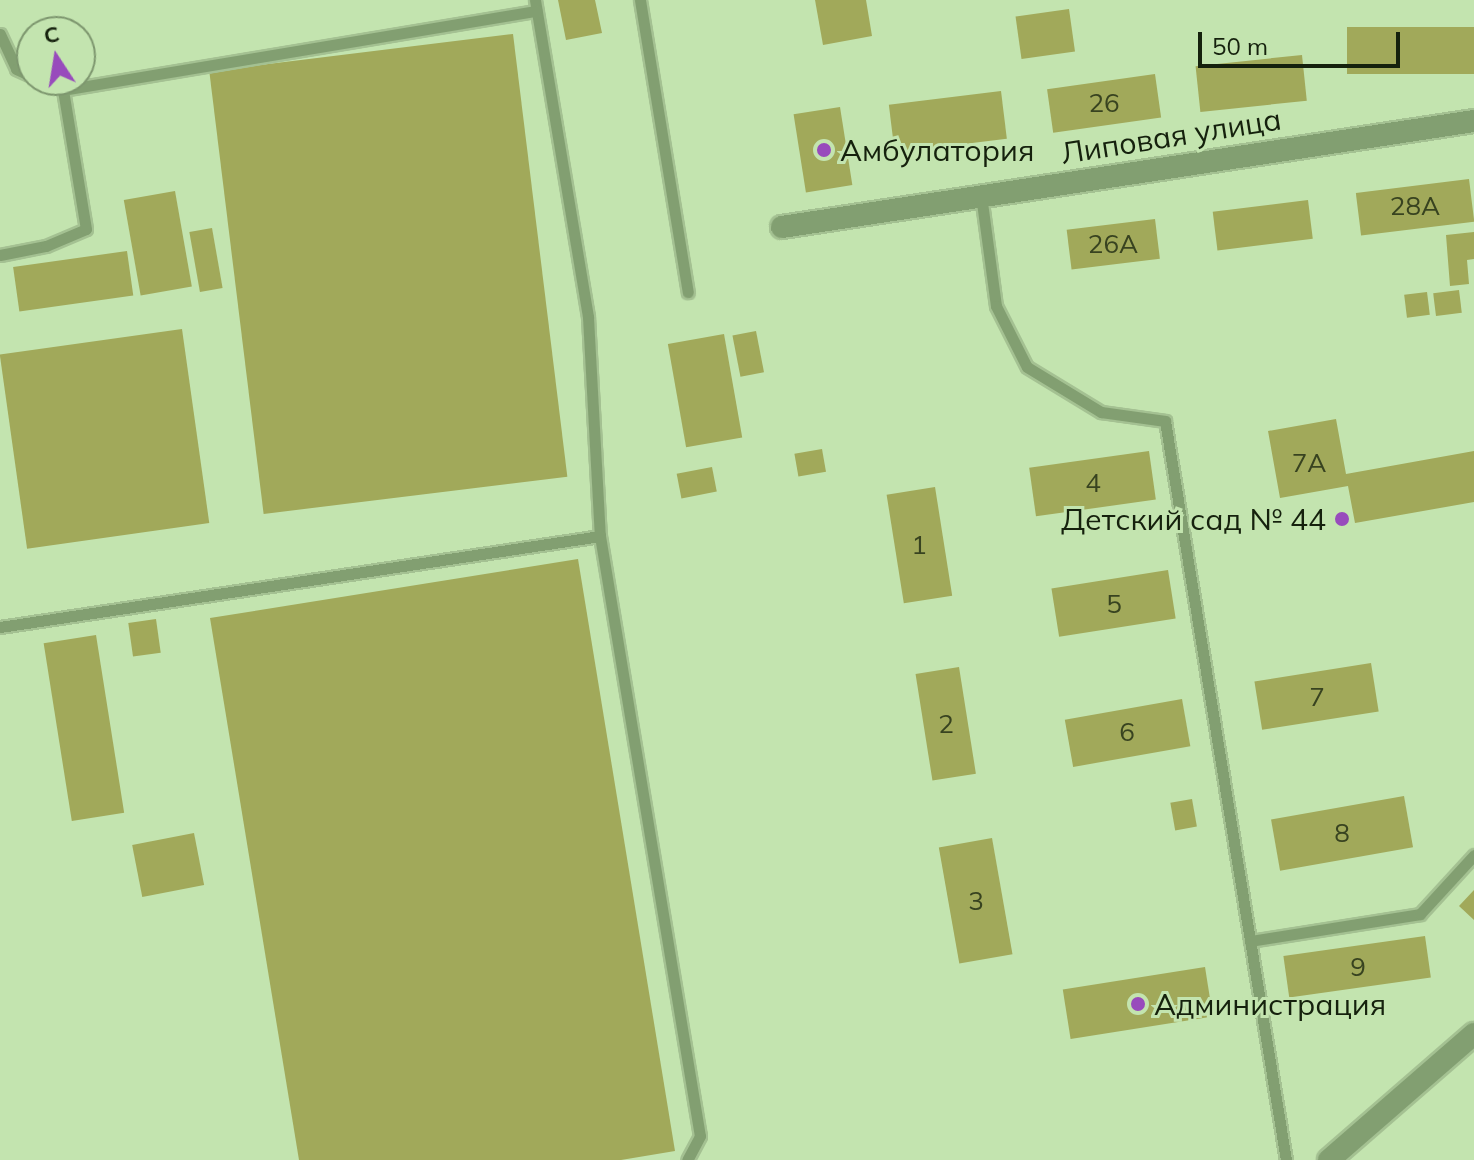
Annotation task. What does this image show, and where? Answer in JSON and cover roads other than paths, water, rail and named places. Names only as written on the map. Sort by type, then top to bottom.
[{"type":"street","name":"Липовая улица","points":[[782,227],[1474,121]]},
{"type":"street","points":[[1329,1160],[1474,1034]]},
{"type":"lane","points":[[640,0],[688,292]]},
{"type":"lane","points":[[96,84],[536,5],[588,317],[600,536],[700,1136],[687,1160]]},
{"type":"lane","points":[[0,34],[16,69]]},
{"type":"lane","points":[[0,255],[46,246],[86,229],[64,96]]},
{"type":"lane","points":[[981,195],[996,306],[1027,367],[1101,412],[1165,421],[1286,1160]]},
{"type":"lane","points":[[0,627],[600,536]]},
{"type":"lane","points":[[1250,941],[1420,914],[1474,855]]},
{"type":"place","name":"Амбулатория","points":[[824,150]]},
{"type":"place","name":"Детский сад № 44","points":[[1342,519]]},
{"type":"place","name":"Администрация","points":[[1138,1004]]}]
